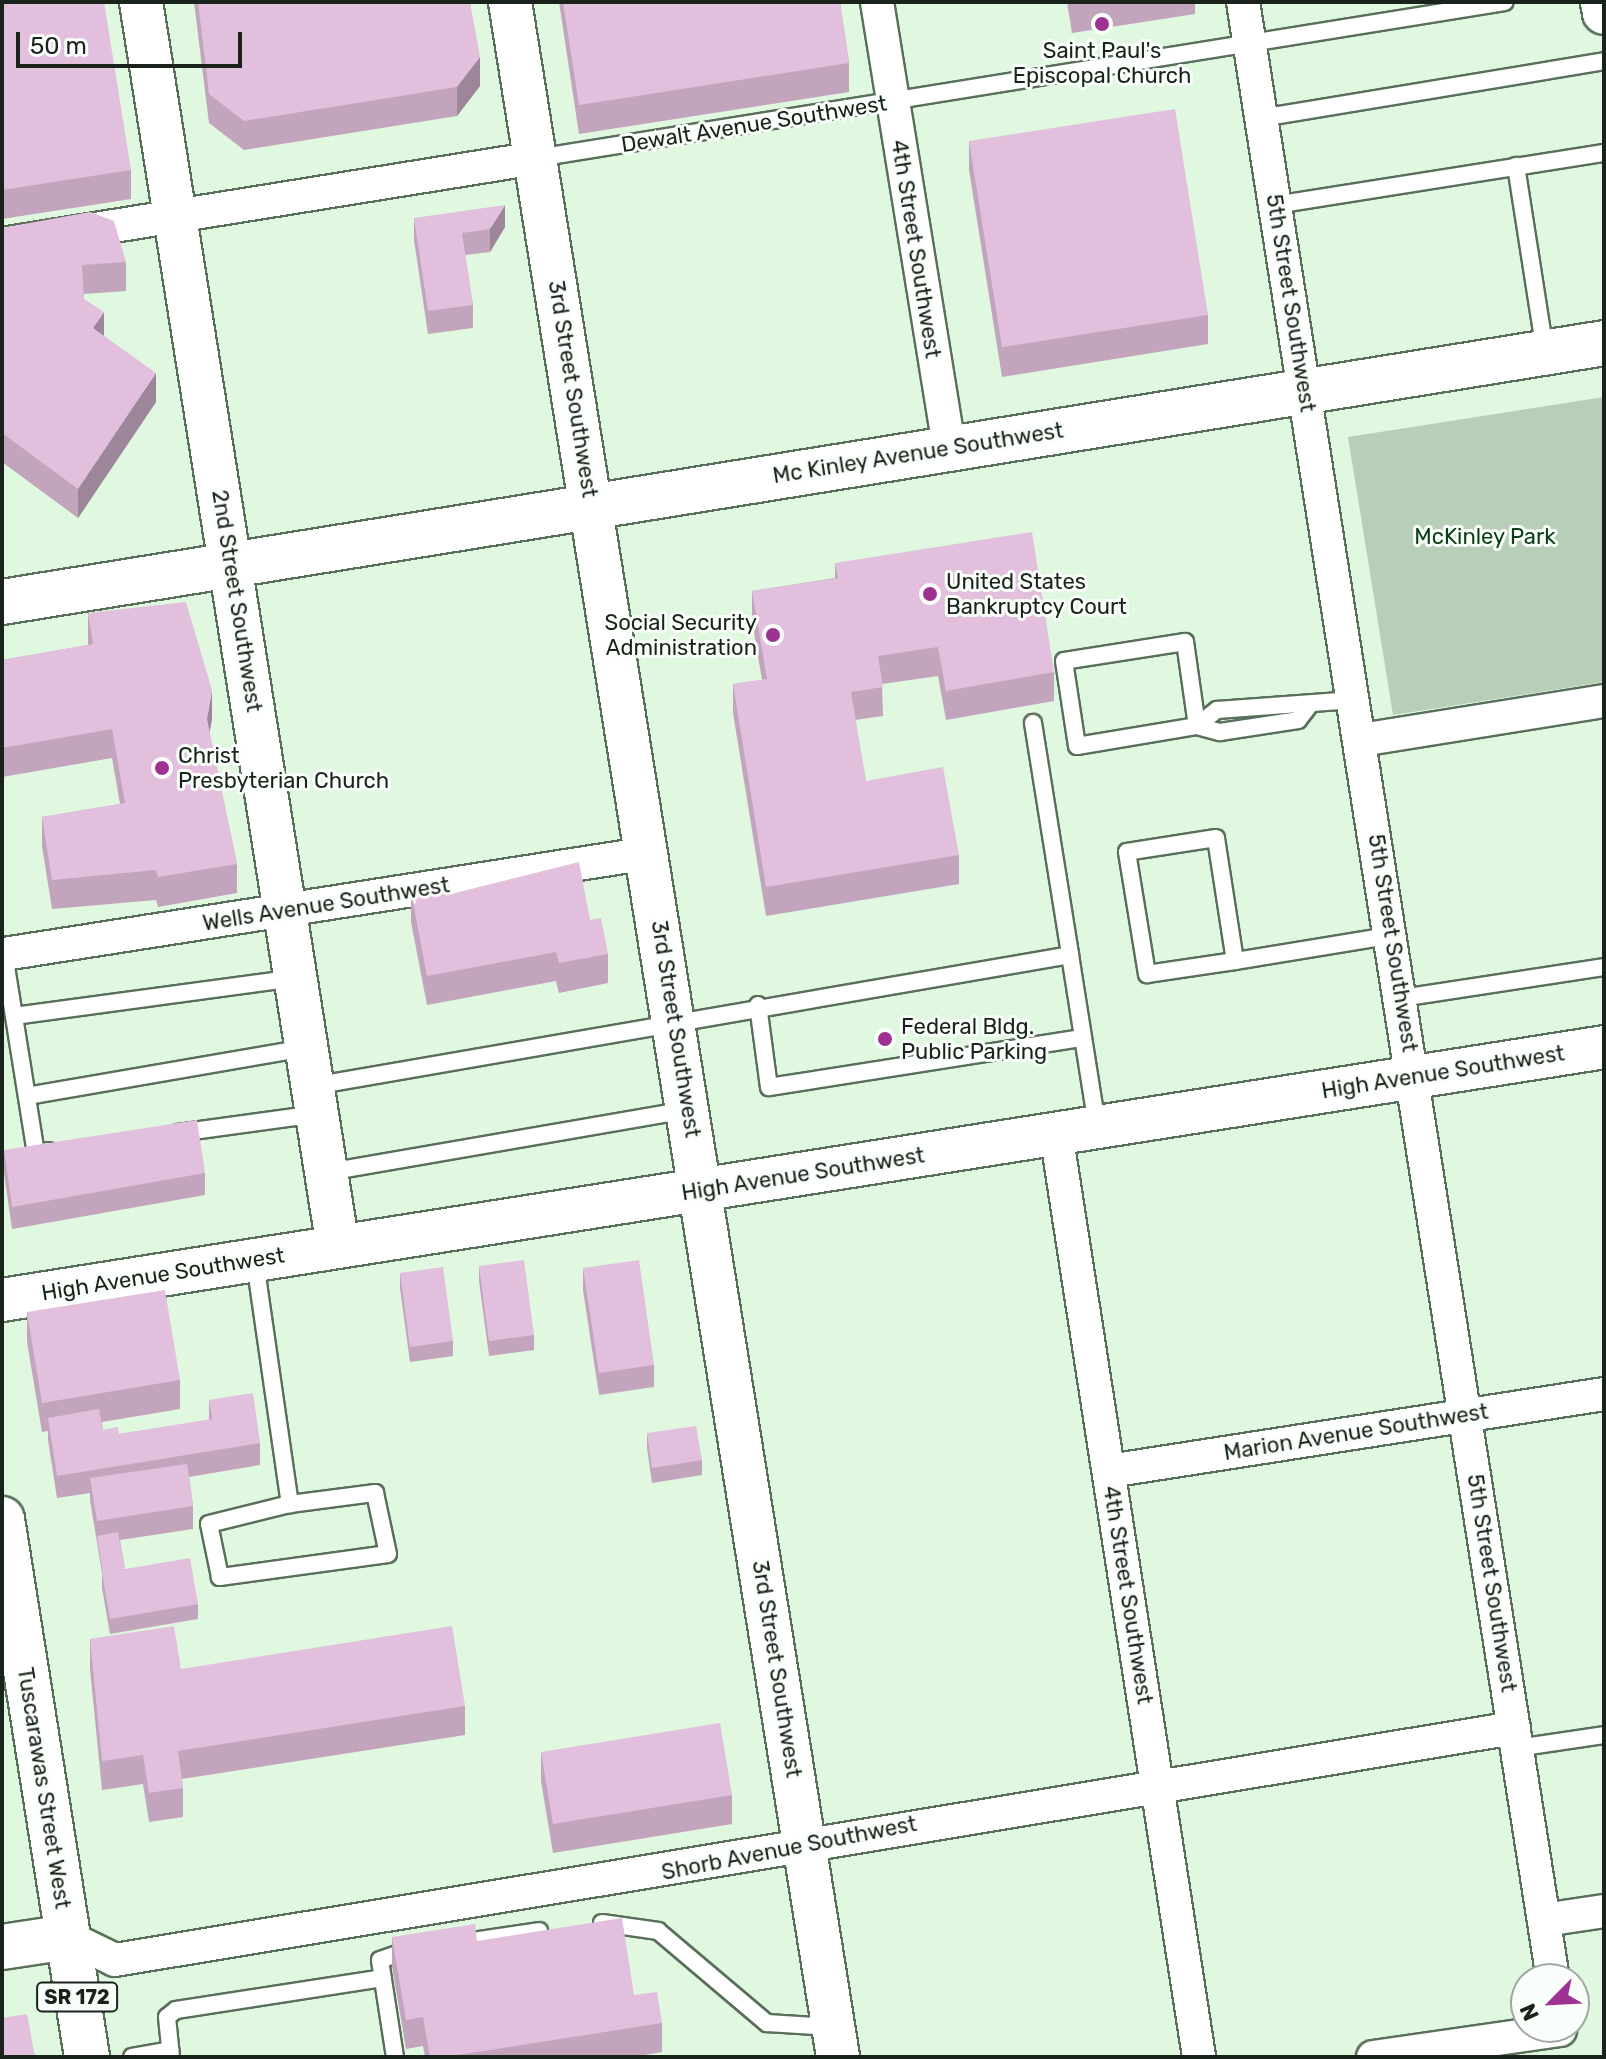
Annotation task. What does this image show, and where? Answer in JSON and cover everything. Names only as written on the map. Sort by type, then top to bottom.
[{"type":"main road","name":"Mc Kinley Avenue Southwest","points":[[2,602],[1604,343]]},
{"type":"main road","name":"Tuscarawas Street West","points":[[2,1519],[87,2057]]},
{"type":"main road","points":[[2,1947],[68,1937]]},
{"type":"street","name":"2nd Street Southwest","points":[[141,2],[338,1247]]},
{"type":"street","name":"3rd Street Southwest","points":[[510,2],[649,853],[835,2042]]},
{"type":"street","name":"4th Street Southwest","points":[[877,2],[949,448]]},
{"type":"street","name":"5th Street Southwest","points":[[1243,2],[1393,935],[1551,1963]]},
{"type":"street","points":[[1602,2],[1604,13]]},
{"type":"street","name":"Dewalt Avenue Southwest","points":[[2,244],[536,158]]},
{"type":"street","points":[[1361,740],[1604,701]]},
{"type":"street","name":"Wells Avenue Southwest","points":[[4,954],[649,853]]},
{"type":"street","name":"High Avenue Southwest","points":[[2,1300],[1604,1047]]},
{"type":"street","name":"4th Street Southwest","points":[[1056,1133],[1199,2057]]},
{"type":"street","name":"Marion Avenue Southwest","points":[[1109,1471],[1604,1394]]},
{"type":"street","name":"Shorb Avenue Southwest","points":[[68,1937],[115,1960],[1157,1784],[1516,1738]]},
{"type":"street","points":[[1544,1920],[1604,1911]]},
{"type":"street","points":[[1373,2057],[1512,2043]]},
{"type":"lane","name":"Dewalt Avenue Southwest","points":[[536,158],[1505,2]]},
{"type":"lane","points":[[1261,118],[1604,61]]},
{"type":"lane","points":[[1275,205],[1604,153]]},
{"type":"lane","points":[[1516,166],[1545,352]]},
{"type":"lane","points":[[1197,726],[1185,642],[1064,661],[1077,746],[1197,726],[1220,732],[1298,720],[1308,707],[1354,700]]},
{"type":"lane","points":[[1033,723],[1097,1127]]},
{"type":"lane","points":[[1235,961],[1216,838],[1127,852],[1147,974],[1235,961],[1393,935]]},
{"type":"lane","points":[[4,954],[36,1153],[66,1149]]},
{"type":"lane","points":[[27,1096],[313,1082],[1070,955]]},
{"type":"lane","points":[[1402,998],[1604,967]]},
{"type":"lane","points":[[14,1016],[296,978]]},
{"type":"lane","points":[[758,1005],[769,1087],[1082,1038]]},
{"type":"lane","points":[[155,1136],[313,1082]]},
{"type":"lane","points":[[326,1173],[689,1110]]},
{"type":"lane","points":[[255,1260],[290,1504]]},
{"type":"lane","points":[[375,1493],[388,1554],[220,1577],[209,1524],[290,1504],[375,1493]]},
{"type":"lane","name":"Shorb Avenue Southwest","points":[[1516,1738],[1604,1735]]},
{"type":"lane","points":[[393,2057],[380,1960],[389,1952],[610,1921],[658,1931],[767,2023],[835,2042]]},
{"type":"lane","points":[[132,2057],[170,2054],[167,2017],[176,2010],[383,1978]]},
{"type":"green space","name":"McKinley Park","points":[[1604,397],[1604,682],[1393,715],[1348,437]]},
{"type":"building","points":[[2,2],[104,2],[131,170],[2,190]]},
{"type":"building","points":[[198,2],[470,2],[480,57],[457,87],[244,121],[209,94]]},
{"type":"building","points":[[563,2],[840,2],[849,63],[579,105]]},
{"type":"building","points":[[1175,109],[1208,315],[1002,347],[969,141]]},
{"type":"building","points":[[505,205],[490,229],[462,233],[473,305],[428,311],[414,218]]},
{"type":"building","points":[[90,212],[114,221],[126,262],[82,265],[84,299],[104,312],[93,328],[156,373],[78,489],[2,433],[2,228]]},
{"type":"building","points":[[1032,532],[1054,672],[946,691],[938,647],[878,656],[883,687],[851,692],[866,781],[943,767],[959,855],[766,887],[733,684],[767,679],[752,591],[838,578],[835,563]]},
{"type":"building","name":"Christ Presbyterian Church","points":[[186,602],[212,690],[207,719],[237,864],[158,877],[156,870],[52,880],[42,817],[125,803],[112,729],[2,748],[2,660],[93,644],[88,613]]},
{"type":"building","points":[[579,862],[590,920],[601,918],[608,954],[559,963],[556,952],[427,976],[411,892],[449,885],[451,894]]},
{"type":"building","points":[[197,1120],[205,1173],[12,1207],[4,1150]]},
{"type":"building","points":[[524,1260],[534,1335],[489,1341],[479,1266]]},
{"type":"building","points":[[639,1260],[654,1365],[599,1373],[583,1268]]},
{"type":"building","points":[[443,1267],[453,1341],[410,1347],[400,1273]]},
{"type":"building","points":[[165,1290],[180,1380],[42,1403],[27,1312]]},
{"type":"building","points":[[253,1393],[260,1443],[57,1476],[48,1418],[99,1409],[103,1430],[118,1427],[119,1434],[212,1419],[209,1400]]},
{"type":"building","points":[[696,1426],[702,1460],[652,1468],[647,1433]]},
{"type":"building","points":[[187,1464],[193,1506],[97,1521],[90,1478]]},
{"type":"building","points":[[118,1532],[125,1569],[103,1573],[97,1536]]},
{"type":"building","points":[[190,1558],[198,1604],[110,1619],[102,1573]]},
{"type":"building","points":[[174,1626],[181,1669],[452,1626],[465,1706],[178,1751],[183,1788],[149,1793],[143,1755],[102,1761],[90,1639]]},
{"type":"building","points":[[720,1723],[732,1795],[553,1824],[541,1752]]},
{"type":"building","points":[[622,1918],[634,1995],[657,1992],[662,2023],[430,2057],[423,2017],[406,2020],[392,1937],[475,1924],[477,1941]]},
{"type":"building","points":[[27,2014],[35,2057],[2,2057],[2,2018]]},
{"type":"place","name":"Saint Paul's Episcopal Church","points":[[1102,24]]},
{"type":"place","name":"United States Bankruptcy Court","points":[[930,594]]},
{"type":"place","name":"Social Security Administration","points":[[773,635]]},
{"type":"place","name":"Christ Presbyterian Church","points":[[162,768]]},
{"type":"place","name":"Federal Bldg. Public Parking","points":[[885,1039]]}]
